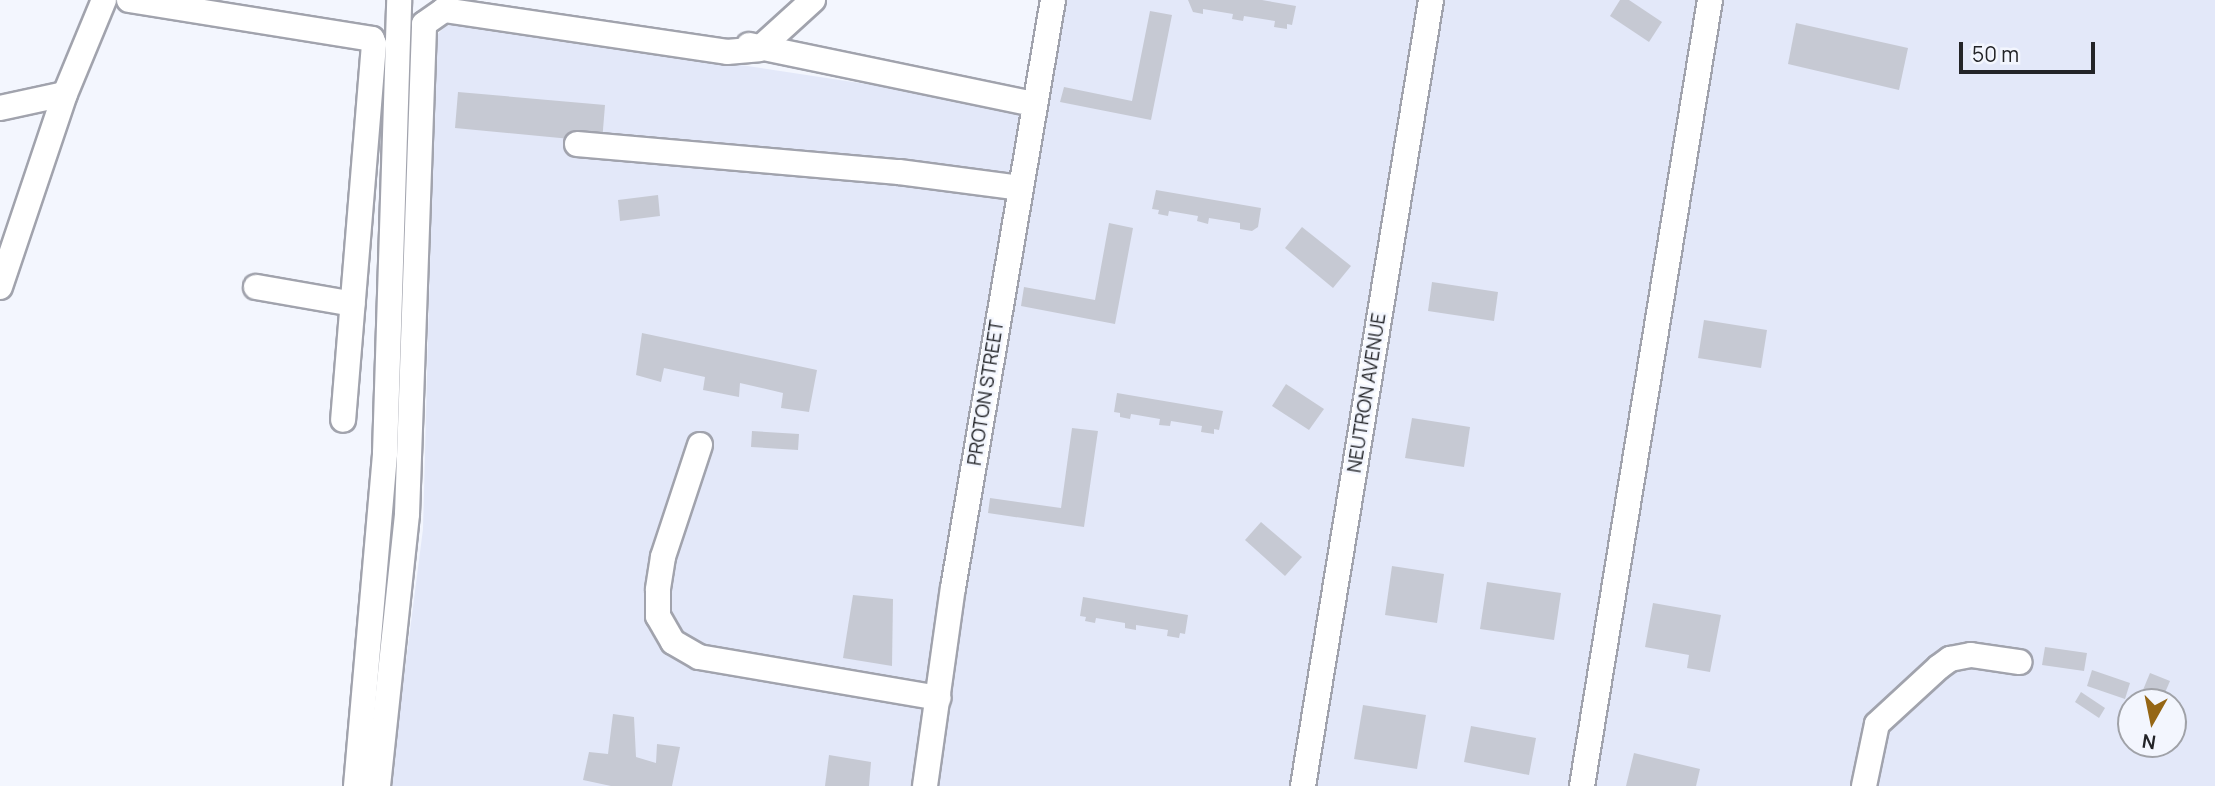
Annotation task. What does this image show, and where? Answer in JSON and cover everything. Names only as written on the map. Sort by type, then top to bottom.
[{"type":"street","points":[[0,287],[65,94],[104,0]]},
{"type":"street","points":[[129,0],[372,39],[343,420]]},
{"type":"street","points":[[356,786],[385,453],[399,0]]},
{"type":"street","points":[[468,0],[600,26]]},
{"type":"street","points":[[760,49],[813,0]]},
{"type":"street","name":"PROTON STREET","points":[[925,786],[1020,188],[1053,0]]},
{"type":"street","name":"NEUTRON AVENUE","points":[[1303,786],[1432,0]]},
{"type":"street","points":[[1583,786],[1710,0]]},
{"type":"street","points":[[378,786],[407,514],[424,24],[444,10],[600,26],[760,49],[1035,104]]},
{"type":"street","points":[[0,108],[65,94]]},
{"type":"street","points":[[577,144],[886,171],[1020,188]]},
{"type":"street","points":[[256,287],[353,304]]},
{"type":"street","points":[[700,445],[663,556],[657,590],[658,616],[673,642],[699,657],[939,698]]},
{"type":"street","points":[[1864,786],[1877,724],[1938,667],[1950,659],[1971,654],[2019,662]]},
{"type":"shaded area","points":[[1064,0],[2215,0],[2215,786],[390,786],[423,529],[436,36],[450,21],[1045,111]]},
{"type":"building","points":[[1188,0],[1262,0],[1296,6],[1292,25],[1287,24],[1287,29],[1274,27],[1275,21],[1244,16],[1243,21],[1232,19],[1233,14],[1203,9],[1203,14],[1193,12]]},
{"type":"building","points":[[1620,0],[1629,0],[1662,22],[1649,42],[1610,16]]},
{"type":"building","points":[[1150,11],[1172,15],[1151,120],[1060,102],[1064,87],[1132,101]]},
{"type":"building","points":[[1796,23],[1908,48],[1899,90],[1788,64]]},
{"type":"building","points":[[458,92],[605,105],[602,142],[455,128]]},
{"type":"building","points":[[1156,190],[1261,208],[1258,227],[1252,231],[1240,229],[1240,223],[1209,218],[1208,224],[1197,221],[1198,216],[1169,211],[1168,216],[1158,214],[1159,210],[1152,209]]},
{"type":"building","points":[[658,195],[660,216],[620,221],[618,200]]},
{"type":"building","points":[[1109,223],[1133,228],[1115,324],[1021,306],[1024,287],[1095,300]]},
{"type":"building","points":[[1302,227],[1351,266],[1333,288],[1285,248]]},
{"type":"building","points":[[1432,282],[1498,292],[1494,321],[1428,311]]},
{"type":"building","points":[[1704,320],[1767,330],[1761,368],[1698,358]]},
{"type":"building","points":[[642,333],[817,370],[809,412],[781,408],[783,393],[740,383],[739,397],[703,390],[705,377],[664,368],[661,382],[636,375]]},
{"type":"building","points":[[1286,384],[1324,409],[1309,430],[1272,406]]},
{"type":"building","points":[[1117,393],[1223,411],[1219,430],[1214,429],[1214,434],[1201,432],[1202,426],[1171,421],[1170,426],[1159,425],[1160,419],[1131,414],[1130,419],[1120,417],[1120,413],[1114,412]]},
{"type":"building","points":[[1412,418],[1470,427],[1464,467],[1405,458]]},
{"type":"building","points":[[1072,428],[1098,431],[1084,527],[988,513],[990,498],[1061,508]]},
{"type":"building","points":[[752,431],[799,434],[798,450],[751,447]]},
{"type":"building","points":[[1261,522],[1302,557],[1285,576],[1245,540]]},
{"type":"building","points":[[1392,566],[1444,574],[1437,623],[1385,615]]},
{"type":"building","points":[[1487,582],[1561,593],[1554,640],[1480,629]]},
{"type":"building","points":[[853,595],[893,599],[892,666],[843,658]]},
{"type":"building","points":[[1083,597],[1188,615],[1185,634],[1180,633],[1179,638],[1167,636],[1168,630],[1136,625],[1136,630],[1125,628],[1125,623],[1096,618],[1095,623],[1085,621],[1086,617],[1080,616]]},
{"type":"building","points":[[1653,603],[1721,615],[1710,672],[1687,668],[1689,655],[1645,647]]},
{"type":"building","points":[[2045,647],[2087,653],[2084,671],[2042,665]]},
{"type":"building","points":[[2092,670],[2130,683],[2128,688],[2117,688],[2117,696],[2087,686]]},
{"type":"building","points":[[2150,673],[2170,681],[2167,688],[2144,688]]},
{"type":"building","points":[[2081,692],[2105,708],[2099,718],[2075,702]]},
{"type":"building","points":[[1363,705],[1426,715],[1417,769],[1354,759]]},
{"type":"building","points":[[613,714],[634,717],[636,757],[656,763],[657,744],[680,747],[672,786],[611,786],[583,780],[589,752],[608,754]]},
{"type":"building","points":[[1471,726],[1536,738],[1529,775],[1464,762]]},
{"type":"building","points":[[1634,753],[1700,769],[1696,786],[1626,786]]},
{"type":"building","points":[[829,755],[871,762],[869,786],[825,786]]}]
